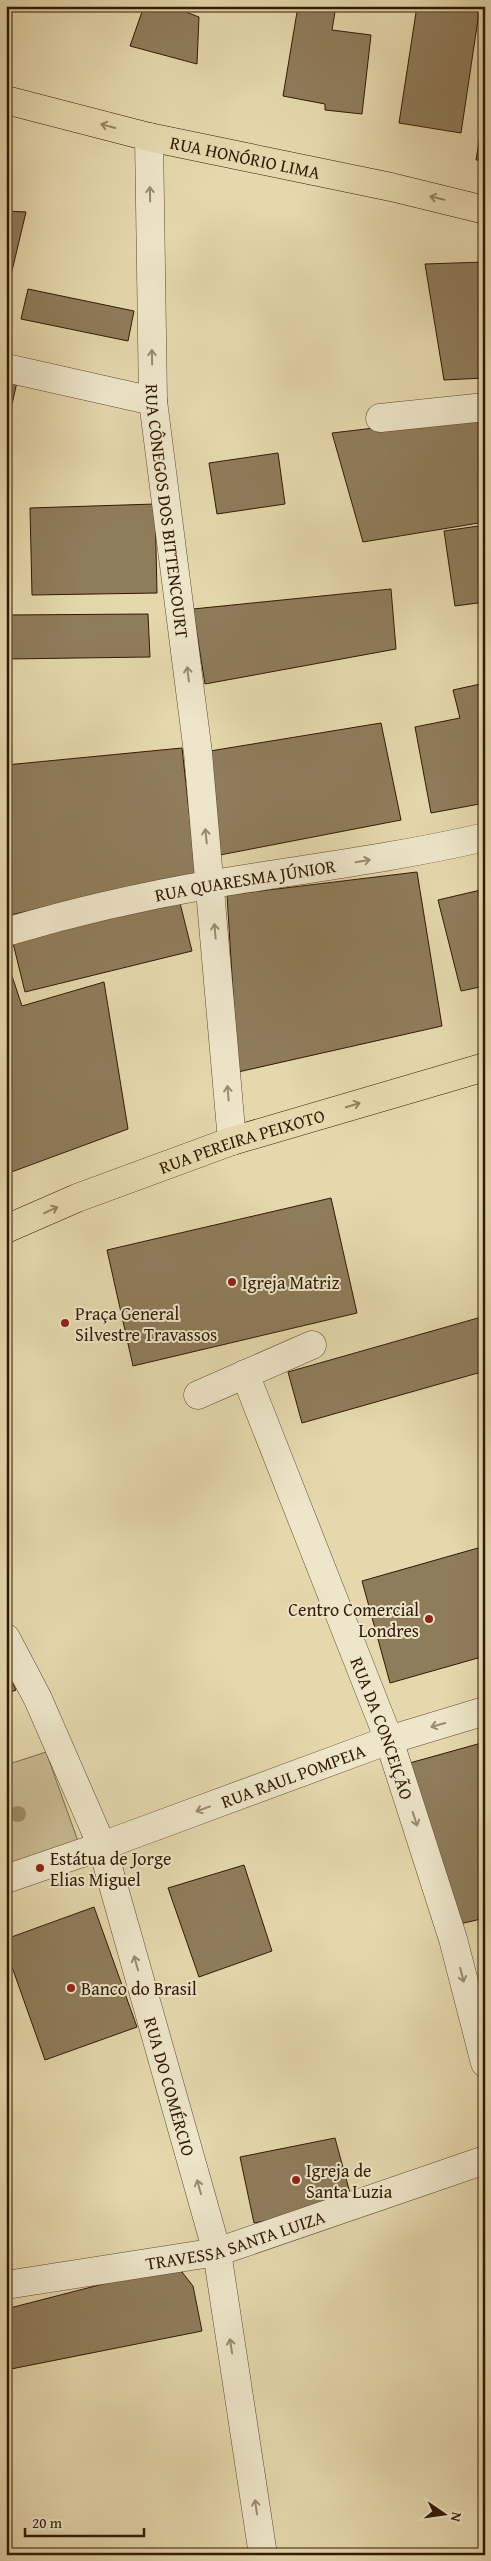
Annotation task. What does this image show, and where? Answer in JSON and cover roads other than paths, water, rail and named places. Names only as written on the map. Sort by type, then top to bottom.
[{"type":"main road","name":"RUA HONÓRIO LIMA","points":[[6,100],[149,136],[391,187],[485,210]]},
{"type":"main road","name":"RUA PEREIRA PEIXOTO","points":[[6,1229],[77,1198],[232,1141],[485,1067]]},
{"type":"street","name":"RUA CÔNEGOS DOS BITTENCOURT","points":[[149,136],[152,400],[191,698],[211,884],[232,1141]]},
{"type":"street","points":[[6,368],[152,400]]},
{"type":"street","points":[[380,418],[485,407]]},
{"type":"street","name":"RUA QUARESMA JÚNIOR","points":[[6,932],[55,918],[211,884],[416,853],[485,836]]},
{"type":"street","points":[[198,1395],[312,1345]]},
{"type":"street","name":"RUA DA CONCEIÇÃO","points":[[245,1374],[389,1740],[453,1939],[485,2063]]},
{"type":"street","name":"RUA DO COMÉRCIO","points":[[6,1638],[38,1699],[102,1846],[217,2252],[263,2555]]},
{"type":"street","name":"RUA RAUL POMPEIA","points":[[6,1879],[102,1846],[389,1740],[485,1712]]},
{"type":"street","name":"TRAVESSA SANTA LUIZA","points":[[6,2285],[217,2252],[485,2160]]},
{"type":"place","name":"Igreja Matriz","points":[[232,1282]]},
{"type":"place","name":"Praça General Silvestre Travassos","points":[[65,1323]]},
{"type":"place","name":"Centro Comercial Londres","points":[[429,1619]]},
{"type":"place","name":"Estátua de Jorge Elias Miguel","points":[[40,1868]]},
{"type":"place","name":"Banco do Brasil","points":[[71,1988]]},
{"type":"place","name":"Igreja de Santa Luzia","points":[[296,2180]]}]
